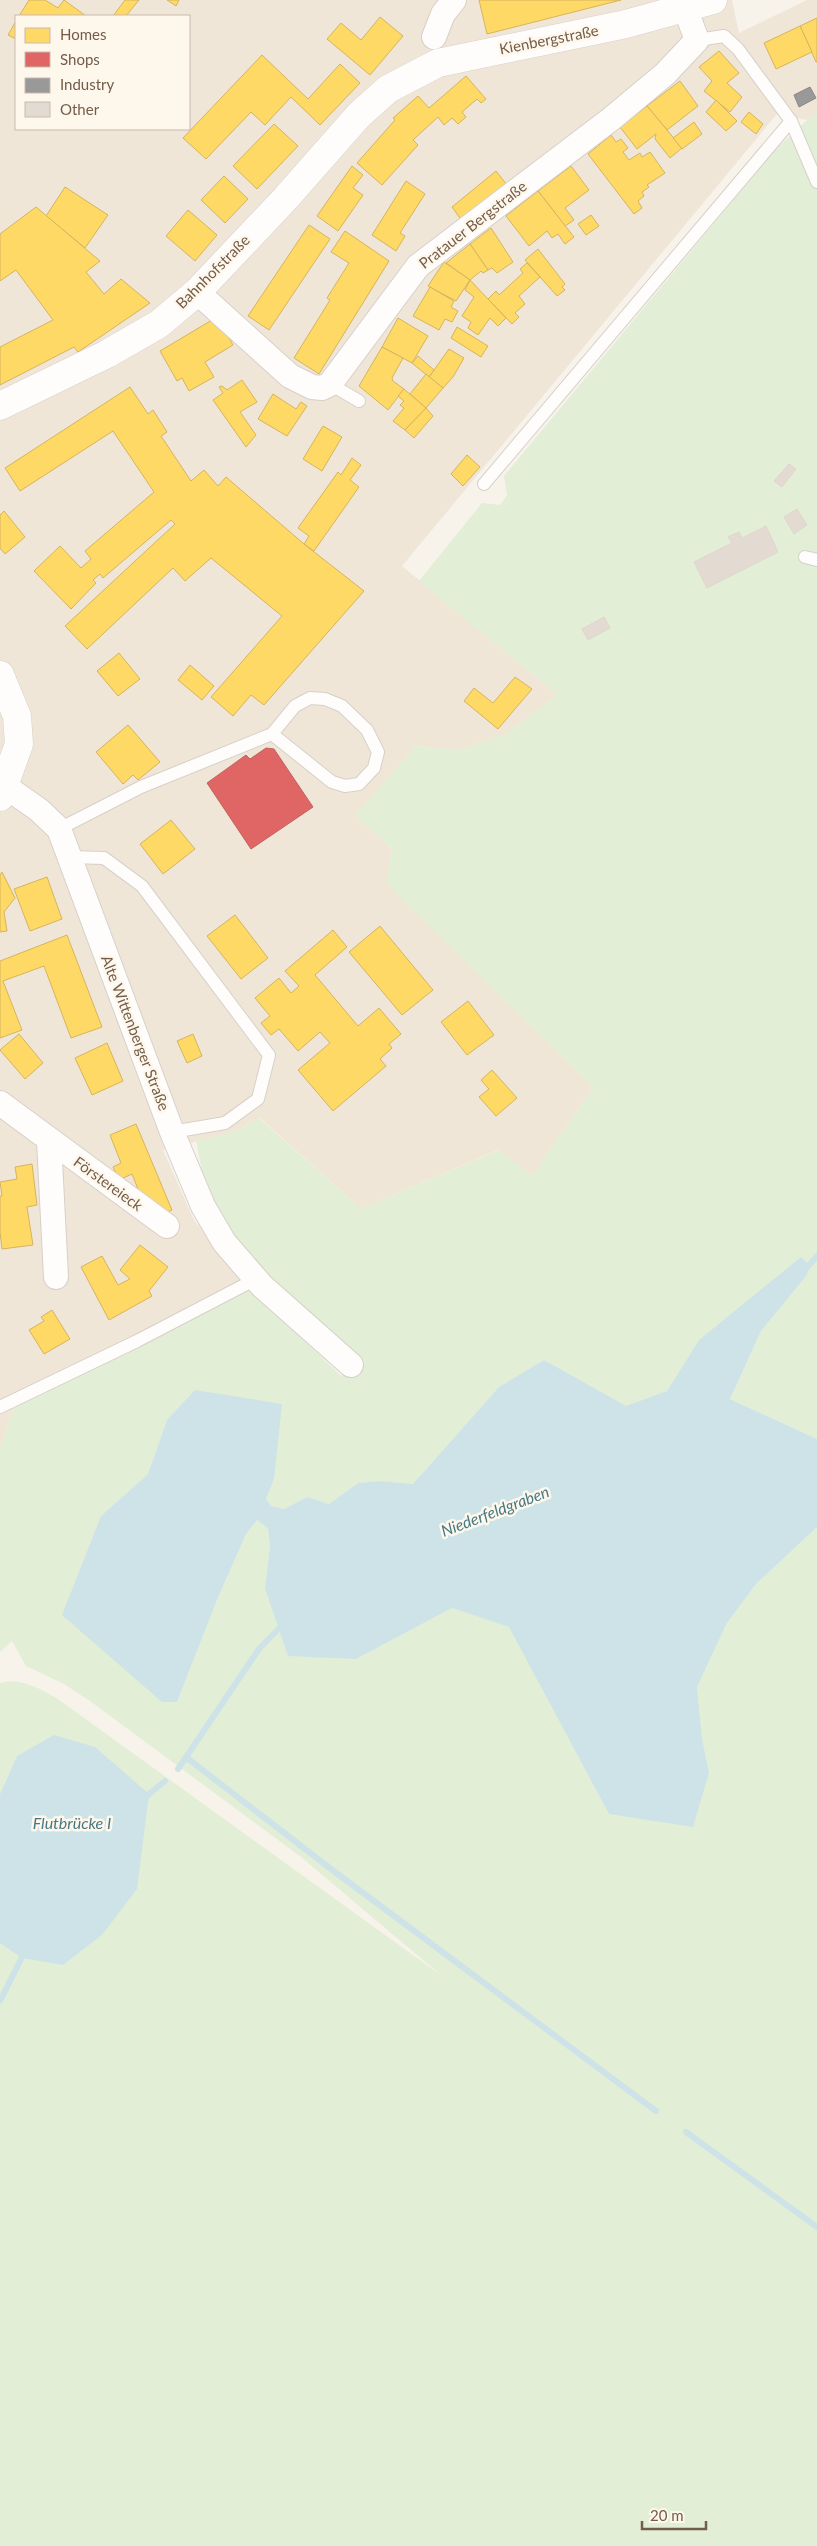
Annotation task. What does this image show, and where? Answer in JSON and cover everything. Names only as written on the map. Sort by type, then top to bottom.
[{"type":"street","points":[[434,37],[443,14],[454,0]]},
{"type":"street","name":"Kienbergstraße","points":[[388,89],[438,63],[616,26],[683,4],[713,0]]},
{"type":"street","points":[[683,4],[697,40]]},
{"type":"street","name":"Pratauer Bergstraße","points":[[330,384],[418,266],[611,119],[665,74],[697,40]]},
{"type":"street","name":"Bahnhofstraße","points":[[0,406],[107,354],[159,324],[197,292],[359,115],[388,89]]},
{"type":"street","points":[[197,292],[290,376],[312,388],[322,388],[330,384]]},
{"type":"street","name":"Alte Wittenberger Straße","points":[[0,675],[18,716],[20,744],[3,791],[39,810],[59,829],[172,1132],[203,1206],[224,1242],[256,1279],[351,1366]]},
{"type":"street","name":"Förstereieck","points":[[0,1102],[49,1141],[167,1226]]},
{"type":"street","name":"Förstereieck","points":[[49,1141],[56,1277]]},
{"type":"lane","points":[[697,40],[724,36],[738,50],[791,121],[817,182]]},
{"type":"lane","points":[[484,484],[791,121]]},
{"type":"lane","points":[[330,384],[359,400]]},
{"type":"lane","points":[[59,829],[141,787],[272,734],[295,706],[310,698],[325,699],[342,706],[367,730],[378,752],[374,768],[359,784],[344,786],[332,782],[272,734]]},
{"type":"lane","points":[[69,858],[104,858],[142,886],[269,1054],[258,1099],[225,1123],[172,1132]]},
{"type":"lane","points":[[0,1407],[137,1341],[256,1279]]},
{"type":"shaded area","points":[[0,0],[732,0],[739,33],[807,0],[817,0],[817,114],[807,120],[777,114],[402,566],[558,695],[506,734],[460,750],[416,746],[356,815],[392,849],[387,883],[593,1088],[532,1176],[498,1150],[361,1209],[260,1118],[236,1131],[163,1150],[194,1220],[251,1289],[15,1404],[0,1448]]},
{"type":"green space","points":[[817,114],[817,1439],[730,1399],[761,1331],[807,1275],[699,1340],[667,1391],[626,1407],[544,1360],[499,1387],[413,1484],[380,1481],[358,1483],[329,1504],[307,1497],[284,1509],[271,1506],[266,1499],[274,1479],[167,1420],[148,1474],[101,1516],[177,1702],[217,1600],[246,1534],[257,1520],[268,1527],[270,1545],[265,1589],[288,1655],[356,1659],[452,1608],[510,1627],[609,1814],[709,1773],[702,1738],[697,1687],[727,1623],[756,1584],[817,1527],[817,2546],[0,2546],[0,1943],[63,1965],[102,1935],[137,1888],[17,1756],[0,1794],[0,1683],[21,1682],[55,1697],[442,1976],[301,1857],[90,1701],[64,1684],[26,1666],[12,1641],[0,1652],[0,1448],[15,1404],[251,1289],[341,1376],[365,1361],[356,1360],[294,1306],[272,1286],[234,1242],[219,1220],[209,1197],[196,1141],[236,1131],[259,1118],[361,1209],[499,1150],[532,1176],[593,1088],[386,883],[392,849],[356,815],[416,746],[460,750],[506,734],[558,695],[419,581],[482,503],[500,505],[507,495],[504,476],[775,150],[807,120]]},
{"type":"water","points":[[801,1257],[809,1265],[807,1275],[761,1331],[730,1399],[817,1439],[817,1527],[756,1584],[727,1623],[697,1687],[702,1738],[709,1773],[693,1827],[609,1814],[509,1627],[452,1608],[356,1659],[288,1656],[265,1589],[270,1545],[268,1528],[257,1520],[246,1534],[217,1600],[177,1702],[162,1702],[62,1615],[101,1516],[148,1474],[167,1420],[195,1390],[282,1404],[274,1479],[266,1499],[271,1506],[284,1509],[307,1497],[329,1504],[358,1483],[380,1481],[413,1484],[499,1387],[544,1360],[626,1406],[667,1391],[699,1340]]},
{"type":"water","name":"Flutbrücke I","points":[[54,1735],[95,1747],[149,1794],[137,1889],[102,1935],[63,1965],[22,1958],[0,1943],[0,1794],[17,1756]]},
{"type":"building: Homes","points":[[29,0],[45,0],[58,8],[64,0],[85,15],[20,15]]},
{"type":"building: Homes","points":[[125,0],[139,0],[127,15],[114,15]]},
{"type":"building: Homes","points":[[167,0],[179,0],[176,6]]},
{"type":"building: Homes","points":[[479,0],[621,0],[487,34]]},
{"type":"building: Homes","points":[[380,17],[403,36],[370,75],[327,39],[341,23],[361,40]]},
{"type":"building: Homes","points":[[817,18],[817,62],[816,62],[800,26]]},
{"type":"building: Homes","points":[[15,23],[15,38],[8,35]]},
{"type":"building: Homes","points":[[800,26],[812,52],[776,69],[764,43]]},
{"type":"building: Homes","points":[[719,51],[739,73],[727,83],[742,97],[730,112],[704,91],[712,81],[699,67]]},
{"type":"building: Homes","points":[[262,55],[308,99],[340,64],[360,83],[320,125],[291,97],[265,125],[251,112],[206,159],[183,138]]},
{"type":"building: Homes","points":[[466,76],[486,99],[481,103],[477,99],[462,112],[466,117],[458,124],[452,118],[444,125],[438,117],[413,140],[418,145],[382,185],[357,163],[395,120],[393,118],[418,96],[429,108]]},
{"type":"building: Homes","points":[[680,81],[698,106],[667,130],[647,106]]},
{"type":"building: Homes","points":[[716,100],[737,121],[726,131],[706,112]]},
{"type":"building: Homes","points":[[647,106],[682,148],[670,158],[655,139],[656,134],[637,149],[620,127]]},
{"type":"building: Homes","points":[[749,112],[763,124],[756,134],[741,122]]},
{"type":"building: Homes","points":[[694,122],[702,134],[682,149],[673,138]]},
{"type":"building: Homes","points":[[274,124],[298,146],[257,189],[233,166]]},
{"type":"building: Homes","points":[[611,135],[616,142],[621,139],[628,148],[623,152],[629,160],[640,153],[642,157],[650,152],[665,173],[647,185],[649,187],[642,192],[644,196],[638,201],[642,208],[634,214],[588,154]]},
{"type":"building: Homes","points":[[352,166],[363,175],[353,188],[363,195],[338,231],[317,216]]},
{"type":"building: Homes","points":[[571,166],[589,190],[565,208],[574,220],[565,226],[538,191]]},
{"type":"building: Homes","points":[[496,171],[507,185],[462,221],[452,207]]},
{"type":"building: Homes","points":[[224,176],[248,199],[225,223],[201,200]]},
{"type":"building: Homes","points":[[406,181],[425,194],[400,233],[405,236],[396,251],[372,235]]},
{"type":"building: Homes","points":[[65,187],[108,215],[85,248],[46,216]]},
{"type":"building: Homes","points":[[538,191],[574,237],[565,244],[558,234],[552,238],[547,231],[529,246],[506,216]]},
{"type":"building: Homes","points":[[36,207],[100,261],[86,272],[104,294],[121,279],[150,303],[78,352],[74,347],[0,385],[0,347],[53,320],[16,270],[0,281],[0,234]]},
{"type":"building: Homes","points":[[188,210],[217,235],[195,261],[166,236]]},
{"type":"building: Homes","points":[[591,215],[599,226],[586,235],[578,224]]},
{"type":"building: Homes","points":[[309,225],[330,239],[269,330],[248,316]]},
{"type":"building: Homes","points":[[491,228],[513,262],[497,273],[492,268],[488,270],[470,244]]},
{"type":"building: Homes","points":[[345,231],[389,261],[319,374],[294,358],[330,300],[327,298],[349,263],[331,252]]},
{"type":"building: Homes","points":[[470,244],[488,270],[483,273],[481,271],[470,280],[446,263]]},
{"type":"building: Homes","points":[[538,249],[565,284],[562,287],[565,290],[557,296],[525,260]]},
{"type":"building: Homes","points":[[444,262],[470,280],[456,301],[428,286]]},
{"type":"building: Homes","points":[[527,263],[540,277],[519,296],[525,304],[515,313],[519,317],[512,324],[488,299],[496,291],[499,295],[523,273],[520,269]]},
{"type":"building: Homes","points":[[470,280],[506,318],[498,326],[490,318],[478,335],[468,328],[471,322],[462,316],[474,297],[465,290]]},
{"type":"building: Homes","points":[[430,287],[454,301],[451,307],[458,311],[452,322],[445,319],[439,330],[413,316]]},
{"type":"building: Homes","points":[[217,317],[233,345],[205,362],[214,377],[189,391],[182,378],[177,381],[160,351]]},
{"type":"building: Homes","points":[[398,318],[428,336],[412,363],[382,347]]},
{"type":"building: Homes","points":[[457,327],[488,346],[481,357],[451,338]]},
{"type":"building: Homes","points":[[382,347],[403,358],[392,378],[393,381],[404,389],[388,410],[359,386]]},
{"type":"building: Homes","points":[[449,349],[464,358],[453,377],[443,388],[429,377]]},
{"type":"building: Homes","points":[[418,356],[434,370],[429,377],[412,363]]},
{"type":"building: Homes","points":[[426,374],[443,388],[426,408],[410,394]]},
{"type":"building: Homes","points":[[242,380],[257,402],[240,412],[256,435],[246,447],[213,400],[223,393],[219,387],[222,386],[227,390]]},
{"type":"building: Homes","points":[[130,387],[148,414],[153,410],[167,432],[161,436],[191,481],[204,470],[218,486],[226,477],[304,544],[364,591],[264,705],[251,695],[233,716],[211,697],[282,616],[211,558],[185,581],[173,568],[87,649],[65,626],[175,524],[171,520],[103,578],[100,574],[93,580],[96,583],[71,609],[34,571],[60,546],[81,568],[91,559],[85,551],[154,492],[113,431],[20,491],[5,468]]},
{"type":"building: Homes","points":[[404,389],[426,408],[405,430],[393,421],[404,408],[400,405],[404,401],[398,396]]},
{"type":"building: Homes","points":[[273,394],[296,409],[301,402],[307,406],[287,436],[258,419]]},
{"type":"building: Homes","points":[[426,408],[433,416],[414,438],[405,430]]},
{"type":"building: Homes","points":[[323,426],[342,437],[322,471],[303,459]]},
{"type":"building: Homes","points":[[467,455],[480,467],[463,486],[451,474]]},
{"type":"building: Homes","points":[[352,458],[361,465],[350,480],[359,487],[314,551],[304,544],[309,536],[298,528],[338,472],[341,475]]},
{"type":"building: Homes","points":[[4,511],[25,537],[5,554],[0,548],[0,515]]},
{"type":"building: Homes","points":[[119,653],[140,679],[118,696],[97,671]]},
{"type":"building: Homes","points":[[190,665],[214,686],[202,700],[178,680]]},
{"type":"building: Homes","points":[[515,677],[532,689],[498,729],[464,701],[474,688],[493,703]]},
{"type":"building: Homes","points":[[128,725],[160,762],[138,780],[133,775],[123,784],[96,752]]},
{"type":"building: Homes","points":[[171,820],[195,849],[163,874],[140,844]]},
{"type":"building: Homes","points":[[2,872],[15,898],[4,912],[7,931],[0,932],[0,875]]},
{"type":"building: Homes","points":[[47,877],[62,919],[30,931],[14,889]]},
{"type":"building: Homes","points":[[235,915],[268,958],[241,979],[207,936]]},
{"type":"building: Homes","points":[[380,926],[433,990],[402,1015],[349,952]]},
{"type":"building: Homes","points":[[333,930],[347,947],[315,975],[358,1026],[379,1008],[401,1034],[389,1044],[392,1048],[380,1059],[386,1066],[333,1111],[298,1070],[330,1043],[320,1032],[298,1051],[279,1029],[271,1035],[261,1023],[270,1016],[255,998],[279,978],[291,993],[299,986],[285,971]]},
{"type":"building: Homes","points":[[67,935],[102,1027],[71,1038],[44,966],[3,981],[22,1030],[0,1038],[0,961]]},
{"type":"building: Homes","points":[[468,1001],[494,1035],[467,1055],[441,1022]]},
{"type":"building: Homes","points":[[19,1034],[43,1063],[25,1079],[0,1050]]},
{"type":"building: Homes","points":[[193,1034],[202,1056],[187,1063],[177,1041]]},
{"type":"building: Homes","points":[[107,1043],[123,1081],[92,1095],[75,1058]]},
{"type":"building: Homes","points":[[492,1070],[517,1098],[496,1116],[479,1097],[489,1089],[481,1080]]},
{"type":"building: Homes","points":[[136,1124],[172,1210],[160,1215],[138,1189],[132,1174],[119,1180],[113,1167],[121,1163],[110,1135]]},
{"type":"building: Homes","points":[[32,1164],[37,1205],[27,1207],[33,1245],[2,1249],[0,1196],[2,1196],[0,1182],[17,1179],[15,1167]]},
{"type":"building: Homes","points":[[140,1245],[168,1267],[149,1291],[152,1296],[109,1320],[81,1267],[102,1256],[118,1285],[130,1279],[120,1270]]},
{"type":"building: Homes","points":[[52,1310],[70,1339],[44,1354],[29,1330],[44,1321],[41,1317]]},
{"type":"building: Shops","points":[[266,748],[274,749],[313,807],[251,849],[207,783],[246,755],[250,759]]},
{"type":"building: Industry","points":[[810,87],[816,98],[799,107],[794,95]]},
{"type":"building: Other","points":[[789,464],[796,469],[782,487],[774,481]]},
{"type":"building: Other","points":[[797,509],[807,525],[794,534],[784,517]]},
{"type":"building: Other","points":[[766,526],[778,552],[707,588],[694,562],[732,543],[728,537],[739,532],[742,538]]},
{"type":"building: Other","points":[[604,617],[610,628],[588,640],[582,629]]},
{"type":"waterway","name":"Niederfeldgraben","points":[[805,1270],[817,1256]]},
{"type":"waterway","name":"Niederfeldgraben","points":[[178,1769],[259,1649],[284,1623]]},
{"type":"waterway","points":[[187,1758],[331,1869],[656,2111]]},
{"type":"waterway","name":"Niederfeldgraben","points":[[143,1799],[165,1781]]},
{"type":"waterway","name":"Niederfeldgraben","points":[[0,2001],[25,1951]]},
{"type":"waterway","points":[[686,2132],[817,2227]]}]
